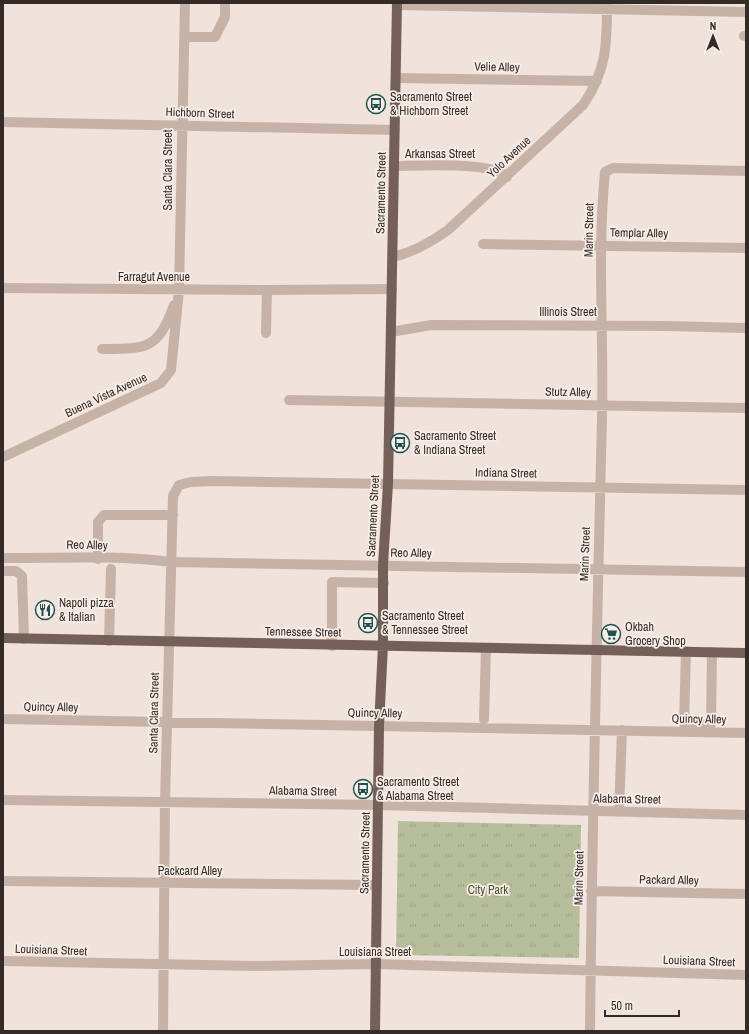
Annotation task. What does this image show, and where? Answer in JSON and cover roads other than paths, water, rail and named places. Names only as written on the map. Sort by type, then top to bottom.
[{"type":"main road","name":"Sacramento Street","points":[[375,1031],[379,726],[383,645],[384,565],[388,484],[392,332],[397,4]]},
{"type":"main road","name":"Tennessee Street","points":[[3,638],[332,646],[383,645],[746,653]]},
{"type":"street","name":"Santa Clara Street","points":[[179,290],[181,125],[185,3]]},
{"type":"street","points":[[184,37],[215,37],[224,18],[224,3]]},
{"type":"street","points":[[397,4],[607,6],[746,12]]},
{"type":"street","name":"Yolo Avenue","points":[[393,258],[410,253],[432,242],[448,230],[583,106],[597,81],[603,66],[606,43],[607,6]]},
{"type":"street","name":"Velie Alley","points":[[396,78],[597,81]]},
{"type":"street","name":"Hichborn Street","points":[[3,122],[395,130]]},
{"type":"street","name":"Arkansas Street","points":[[395,166],[484,167],[504,174],[507,177]]},
{"type":"street","name":"Marin Street","points":[[590,1031],[592,811],[602,406],[601,246],[605,172],[613,168],[746,171]]},
{"type":"street","name":"Templar Alley","points":[[483,244],[746,248]]},
{"type":"street","name":"Farragut Avenue","points":[[3,288],[179,290],[392,289]]},
{"type":"street","points":[[102,349],[138,349],[154,341],[166,325],[179,290]]},
{"type":"street","name":"Buena Vista Avenue","points":[[3,457],[161,383],[171,370],[179,290]]},
{"type":"street","points":[[266,333],[267,290]]},
{"type":"street","name":"Illinois Street","points":[[392,332],[431,325],[602,325],[746,328]]},
{"type":"street","name":"Stutz Alley","points":[[289,400],[746,408]]},
{"type":"street","name":"Santa Clara Street","points":[[163,1031],[165,802],[173,496],[180,485],[198,481],[266,482]]},
{"type":"street","name":"Indiana Street","points":[[266,482],[746,490]]},
{"type":"street","points":[[98,559],[98,522],[104,515],[173,515]]},
{"type":"street","name":"Reo Alley","points":[[3,558],[148,559],[171,562],[746,572]]},
{"type":"street","points":[[108,641],[111,569]]},
{"type":"street","points":[[3,571],[16,571],[22,576],[24,639]]},
{"type":"street","points":[[332,646],[332,582],[384,583]]},
{"type":"street","points":[[484,719],[486,648]]},
{"type":"street","points":[[685,728],[686,651]]},
{"type":"street","points":[[711,728],[712,652]]},
{"type":"street","name":"Quincy Alley","points":[[3,719],[622,730],[711,728],[746,733]]},
{"type":"street","points":[[619,812],[622,730]]},
{"type":"street","name":"Alabama Street","points":[[3,800],[378,805],[746,815]]},
{"type":"street","name":"Packcard Alley","points":[[3,881],[164,884],[377,885]]},
{"type":"street","name":"Packard Alley","points":[[591,891],[746,894]]},
{"type":"street","name":"Louisiana Street","points":[[3,962],[163,965],[376,964],[746,975]]},
{"type":"place","name":"Sacramento Street & Hichborn Street","points":[[376,104]]},
{"type":"place","name":"Sacramento Street & Indiana Street","points":[[400,443]]},
{"type":"place","name":"Napoli pizza & Italian","points":[[45,610]]},
{"type":"place","name":"Sacramento Street & Tennessee Street","points":[[368,623]]},
{"type":"place","name":"Okbah Grocery Shop","points":[[611,634]]},
{"type":"place","name":"Sacramento Street & Alabama Street","points":[[363,789]]},
{"type":"park label","name":"City Park","points":[[488,890]]}]
